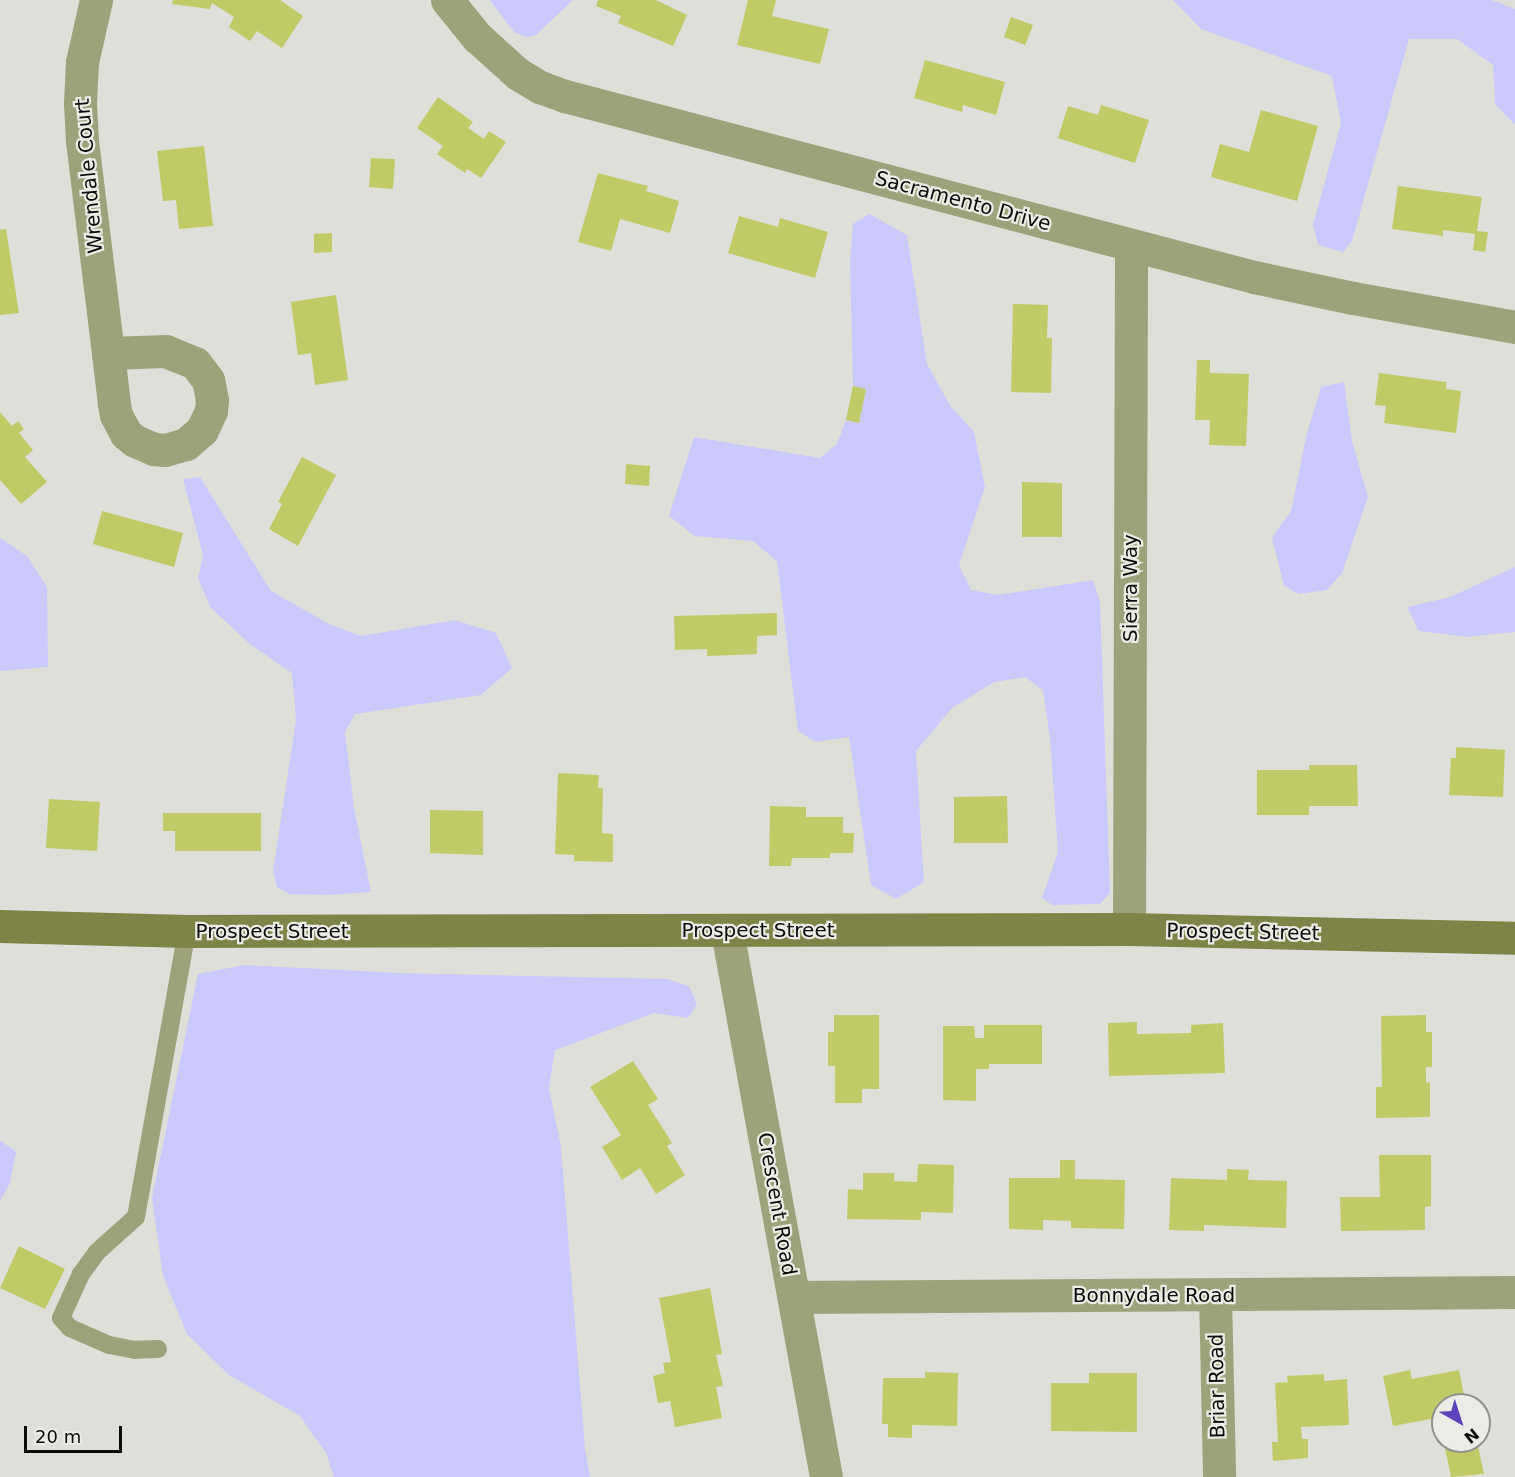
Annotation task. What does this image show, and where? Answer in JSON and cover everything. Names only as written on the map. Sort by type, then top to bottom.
[{"type":"main road","name":"Prospect Street","points":[[0,926],[188,931],[1129,929],[1515,938]]},
{"type":"street","name":"Wrendale Court","points":[[96,0],[82,62],[80,103],[108,353]]},
{"type":"street","name":"Sacramento Drive","points":[[447,0],[496,56],[518,74],[556,93],[1131,246],[1353,298],[1515,327]]},
{"type":"street","name":"Sierra Way","points":[[1129,929],[1131,246]]},
{"type":"street","name":"Crescent Road","points":[[728,931],[826,1477]]},
{"type":"street","name":"Bonnydale Road","points":[[794,1297],[1515,1292]]},
{"type":"street","name":"Briar Road","points":[[1215,1295],[1219,1477]]},
{"type":"lane","points":[[158,1349],[135,1350],[109,1345],[70,1328],[61,1318],[81,1274],[97,1252],[136,1217],[188,931]]},
{"type":"shaded area","points":[[490,0],[573,0],[536,35],[525,37],[514,32]]},
{"type":"shaded area","points":[[1173,0],[1492,0],[1515,9],[1515,125],[1495,104],[1493,65],[1457,39],[1409,39],[1352,241],[1343,252],[1318,245],[1313,225],[1341,123],[1332,76],[1201,29]]},
{"type":"shaded area","points":[[869,214],[907,235],[927,364],[951,407],[974,432],[985,487],[959,565],[971,590],[998,595],[1093,580],[1100,601],[1110,893],[1100,904],[1052,905],[1042,898],[1058,852],[1050,739],[1043,690],[1025,677],[994,682],[952,708],[916,751],[924,882],[896,899],[871,885],[849,737],[816,742],[798,731],[777,561],[753,541],[695,536],[669,516],[694,437],[820,458],[837,444],[846,420],[859,423],[866,390],[853,386],[850,261],[853,224]]},
{"type":"shaded area","points":[[1344,382],[1352,441],[1368,497],[1342,573],[1327,590],[1299,594],[1284,586],[1272,538],[1291,511],[1307,433],[1321,387]]},
{"type":"shaded area","points":[[200,477],[271,591],[331,625],[361,636],[455,620],[496,633],[512,668],[481,695],[355,714],[345,732],[354,807],[371,892],[327,895],[289,894],[277,887],[273,871],[296,720],[292,673],[251,645],[211,608],[198,579],[203,555],[183,479]]},
{"type":"shaded area","points":[[0,538],[27,556],[47,587],[48,667],[0,671]]},
{"type":"shaded area","points":[[1515,567],[1515,632],[1466,637],[1419,631],[1407,607],[1450,597]]},
{"type":"shaded area","points":[[244,965],[400,973],[668,979],[689,986],[697,1004],[688,1018],[654,1013],[555,1050],[549,1088],[561,1147],[585,1448],[590,1477],[334,1477],[326,1453],[300,1416],[229,1375],[187,1334],[163,1276],[152,1198],[198,974]]},
{"type":"shaded area","points":[[0,1140],[16,1152],[10,1183],[0,1201]]},
{"type":"building","points":[[173,0],[280,0],[303,16],[282,48],[257,31],[250,41],[229,27],[234,17],[212,3],[210,9],[172,4]]},
{"type":"building","points":[[598,0],[656,0],[687,15],[673,46],[618,23],[621,16],[596,6]]},
{"type":"building","points":[[748,0],[776,0],[772,16],[829,29],[820,64],[737,45]]},
{"type":"building","points":[[1011,17],[1033,25],[1025,45],[1004,37]]},
{"type":"building","points":[[925,60],[1005,82],[996,115],[963,105],[962,112],[914,98]]},
{"type":"building","points":[[438,97],[473,122],[468,128],[484,139],[489,131],[506,142],[481,178],[467,169],[465,173],[437,154],[443,146],[417,128]]},
{"type":"building","points":[[1101,105],[1149,120],[1135,163],[1058,138],[1068,106],[1098,115]]},
{"type":"building","points":[[1261,110],[1318,126],[1297,201],[1211,177],[1220,144],[1249,152]]},
{"type":"building","points":[[204,146],[213,226],[179,229],[176,200],[163,201],[157,151]]},
{"type":"building","points":[[371,158],[395,159],[393,189],[369,187]]},
{"type":"building","points":[[598,173],[648,186],[646,191],[679,201],[670,233],[620,219],[611,251],[578,242]]},
{"type":"building","points":[[1398,186],[1482,197],[1477,231],[1488,232],[1485,252],[1473,250],[1475,234],[1443,230],[1443,236],[1392,229]]},
{"type":"building","points":[[739,216],[778,227],[780,218],[828,232],[815,278],[728,253]]},
{"type":"building","points":[[6,229],[19,313],[0,315],[0,230]]},
{"type":"building","points":[[332,233],[332,252],[314,253],[314,234]]},
{"type":"building","points":[[336,295],[348,380],[315,385],[311,353],[298,355],[291,302]]},
{"type":"building","points":[[1013,304],[1048,305],[1047,338],[1052,338],[1051,393],[1011,392]]},
{"type":"building","points":[[1197,360],[1210,360],[1210,373],[1249,374],[1246,446],[1209,445],[1210,420],[1195,420]]},
{"type":"building","points":[[1379,373],[1446,382],[1446,389],[1461,391],[1456,433],[1384,423],[1386,406],[1375,405]]},
{"type":"building","points":[[853,386],[866,389],[859,423],[846,420]]},
{"type":"building","points":[[0,412],[12,426],[18,421],[24,429],[19,433],[33,450],[25,457],[47,482],[21,504],[0,480]]},
{"type":"building","points":[[302,457],[336,475],[298,546],[269,529],[282,504],[278,502]]},
{"type":"building","points":[[626,464],[650,466],[649,486],[625,484]]},
{"type":"building","points":[[1022,482],[1062,483],[1062,537],[1022,537]]},
{"type":"building","points":[[102,511],[183,533],[174,567],[93,544]]},
{"type":"building","points":[[777,613],[777,635],[757,636],[757,654],[707,656],[707,649],[675,650],[674,616]]},
{"type":"building","points":[[1456,747],[1505,750],[1503,797],[1449,795],[1451,758],[1456,758]]},
{"type":"building","points":[[1309,765],[1357,765],[1358,806],[1309,806],[1309,815],[1257,815],[1257,770],[1309,770]]},
{"type":"building","points":[[558,773],[599,775],[598,788],[603,788],[602,833],[613,834],[613,862],[574,861],[574,855],[555,854]]},
{"type":"building","points":[[1007,796],[1008,843],[954,843],[954,797]]},
{"type":"building","points":[[49,799],[100,802],[97,851],[46,848]]},
{"type":"building","points":[[770,806],[806,807],[806,817],[843,817],[843,833],[854,833],[853,853],[830,853],[830,858],[792,858],[791,866],[769,866]]},
{"type":"building","points":[[430,810],[483,811],[483,855],[430,853]]},
{"type":"building","points":[[163,813],[261,813],[261,851],[175,851],[175,831],[163,831]]},
{"type":"building","points":[[834,1015],[879,1015],[879,1089],[862,1089],[862,1103],[835,1103],[835,1066],[828,1066],[828,1032],[834,1032]]},
{"type":"building","points":[[1426,1015],[1426,1032],[1432,1032],[1432,1067],[1426,1067],[1426,1083],[1430,1082],[1430,1117],[1376,1118],[1376,1087],[1382,1087],[1381,1016]]},
{"type":"building","points":[[1137,1022],[1137,1034],[1191,1033],[1191,1025],[1223,1023],[1225,1073],[1109,1076],[1108,1023]]},
{"type":"building","points":[[984,1025],[1042,1025],[1042,1064],[989,1064],[989,1069],[976,1069],[976,1101],[943,1100],[943,1026],[974,1026],[975,1038],[984,1038]]},
{"type":"building","points":[[633,1061],[658,1099],[648,1105],[672,1143],[667,1146],[685,1175],[656,1194],[640,1168],[622,1180],[602,1147],[621,1135],[590,1087]]},
{"type":"building","points":[[1379,1155],[1431,1155],[1431,1206],[1425,1207],[1425,1230],[1341,1231],[1340,1197],[1380,1197]]},
{"type":"building","points":[[1060,1160],[1075,1160],[1075,1179],[1125,1180],[1124,1229],[1071,1228],[1071,1221],[1043,1220],[1043,1230],[1009,1229],[1009,1178],[1060,1178]]},
{"type":"building","points":[[918,1164],[954,1165],[953,1213],[921,1212],[921,1220],[847,1219],[848,1189],[863,1190],[863,1173],[894,1173],[894,1181],[917,1182]]},
{"type":"building","points":[[1227,1169],[1249,1170],[1248,1180],[1287,1181],[1286,1228],[1204,1225],[1204,1231],[1169,1230],[1171,1178],[1227,1180]]},
{"type":"building","points":[[19,1246],[65,1269],[45,1309],[0,1288]]},
{"type":"building","points":[[710,1288],[722,1354],[716,1355],[723,1386],[716,1387],[722,1418],[675,1427],[670,1401],[658,1403],[653,1376],[665,1373],[663,1363],[671,1362],[659,1298]]},
{"type":"building","points":[[1410,1370],[1412,1379],[1459,1370],[1464,1393],[1431,1393],[1431,1419],[1393,1426],[1383,1376]]},
{"type":"building","points":[[925,1372],[958,1373],[957,1426],[912,1425],[912,1438],[888,1437],[888,1424],[882,1424],[883,1378],[925,1378]]},
{"type":"building","points":[[1089,1373],[1137,1373],[1137,1432],[1051,1431],[1051,1383],[1089,1383]]},
{"type":"building","points":[[1324,1374],[1324,1381],[1347,1379],[1349,1425],[1301,1427],[1302,1439],[1308,1439],[1308,1458],[1273,1461],[1272,1442],[1278,1442],[1275,1383],[1288,1382],[1287,1376]]},
{"type":"building","points":[[1446,1453],[1480,1453],[1484,1474],[1451,1477]]}]
